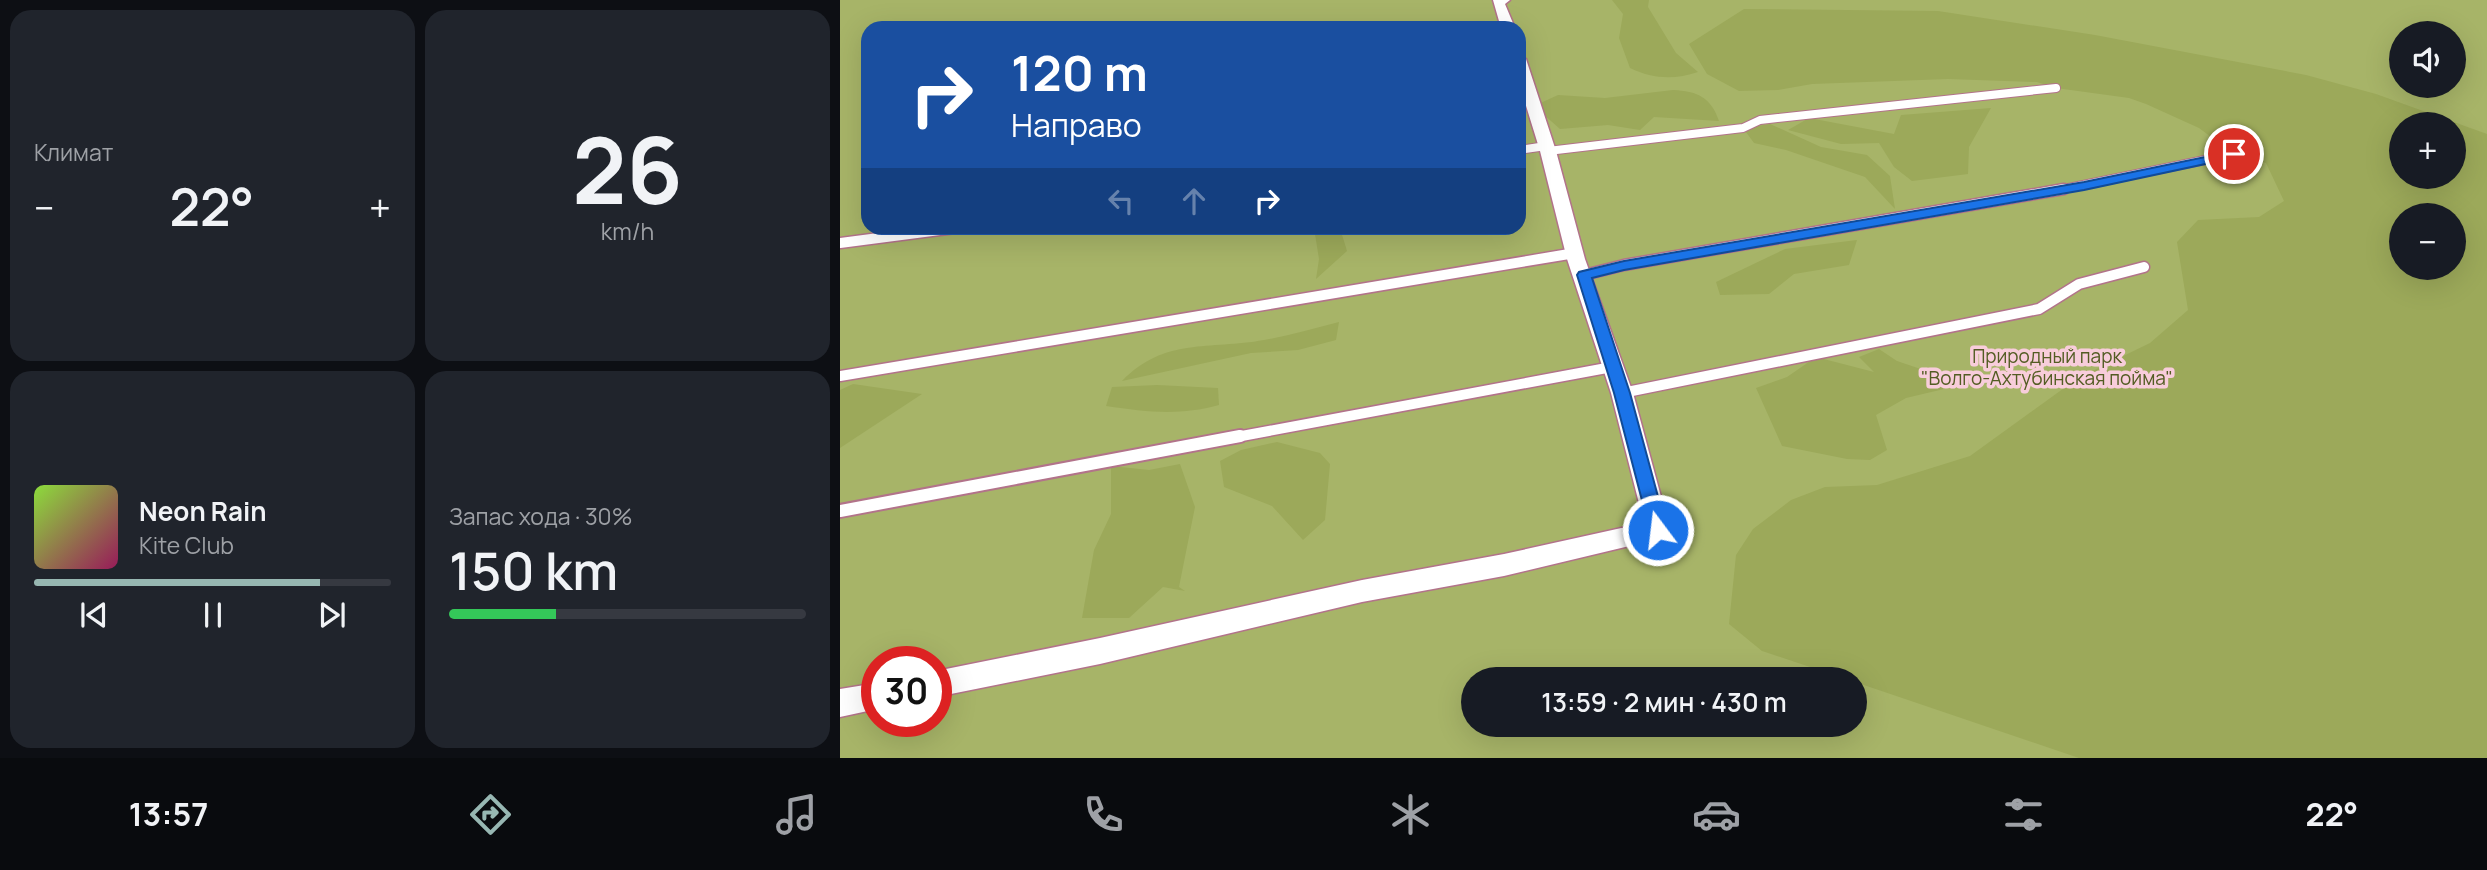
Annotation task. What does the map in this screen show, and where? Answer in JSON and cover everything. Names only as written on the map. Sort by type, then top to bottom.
[{"type":"street","points":[[1503,0],[1498,2],[1505,21]]},
{"type":"street","points":[[952,681],[1100,651],[1362,591],[1504,565],[1658,530],[1622,393],[1584,275],[1574,253],[1547,148],[1526,81]]},
{"type":"street","points":[[840,703],[861,699]]},
{"type":"lane","points":[[1526,150],[1743,128],[1760,120],[2056,88]]},
{"type":"lane","points":[[1584,275],[1636,263],[2084,186],[2234,154]]},
{"type":"lane","points":[[840,243],[902,235]]},
{"type":"lane","points":[[840,376],[1574,253]]},
{"type":"lane","points":[[1622,393],[2039,309],[2079,284],[2144,267]]},
{"type":"lane","points":[[840,512],[1612,367]]},
{"type":"green space","name":"Природный парк \"Волго-Ахтубинская пойма\"","points":[[840,0],[2487,0],[2487,758],[840,758]]},
{"type":"green space","points":[[1612,0],[1649,0],[1648,7],[1676,53],[1698,72],[1664,77],[1630,68],[1619,38],[1623,14]]},
{"type":"green space","points":[[1744,9],[1938,11],[2095,35],[2306,75],[2376,94],[2426,112],[2389,112],[2389,189],[2466,189],[2466,126],[2487,134],[2487,758],[2079,758],[1867,686],[1867,667],[1810,667],[1762,651],[1729,624],[1736,555],[1753,529],[1791,500],[1825,487],[1877,485],[1970,456],[2078,378],[2150,343],[2188,310],[2177,242],[2198,220],[2259,217],[2284,201],[2266,163],[2234,154],[2199,128],[2129,98],[2056,88],[2037,82],[1948,79],[1812,84],[1778,90],[1739,91],[1707,74],[1689,44]]},
{"type":"green space","points":[[1673,90],[1702,97],[1712,106],[1719,121],[1654,117],[1640,130],[1608,125],[1560,129],[1534,106],[1558,95],[1605,98]]},
{"type":"green space","points":[[1991,108],[1969,147],[1968,174],[1912,181],[1894,167],[1879,143],[1841,144],[1788,130],[1809,118],[1894,134],[1901,115]]},
{"type":"green space","points":[[1770,124],[1821,147],[1867,155],[1890,176],[1895,209],[1865,177],[1786,150],[1754,143],[1743,128]]},
{"type":"green space","points":[[1315,235],[1342,235],[1347,251],[1316,279],[1319,259]]},
{"type":"green space","points":[[1857,240],[1849,265],[1794,274],[1769,294],[1720,295],[1716,282],[1785,249]]},
{"type":"green space","points":[[1339,322],[1336,340],[1298,350],[1251,353],[1122,381],[1138,367],[1171,351],[1264,340]]},
{"type":"green space","points":[[1879,349],[1897,361],[1965,384],[1906,398],[1876,415],[1887,450],[1870,460],[1847,459],[1782,446],[1756,388],[1787,377],[1816,357],[1874,372],[1859,357]]},
{"type":"green space","points":[[853,384],[922,394],[840,448],[840,390]]},
{"type":"green space","points":[[1157,385],[1218,388],[1219,405],[1190,411],[1163,412],[1106,406],[1112,387]]},
{"type":"green space","points":[[1277,442],[1320,453],[1330,464],[1325,520],[1303,540],[1272,506],[1224,487],[1220,461],[1241,450]]},
{"type":"green space","points":[[1180,464],[1195,507],[1179,587],[1185,591],[1163,587],[1129,618],[1082,618],[1094,550],[1111,514],[1111,466],[1149,470]]},
{"type":"route","points":[[1658,530],[1622,393],[1584,275],[1624,265],[2084,186],[2234,154]]}]
